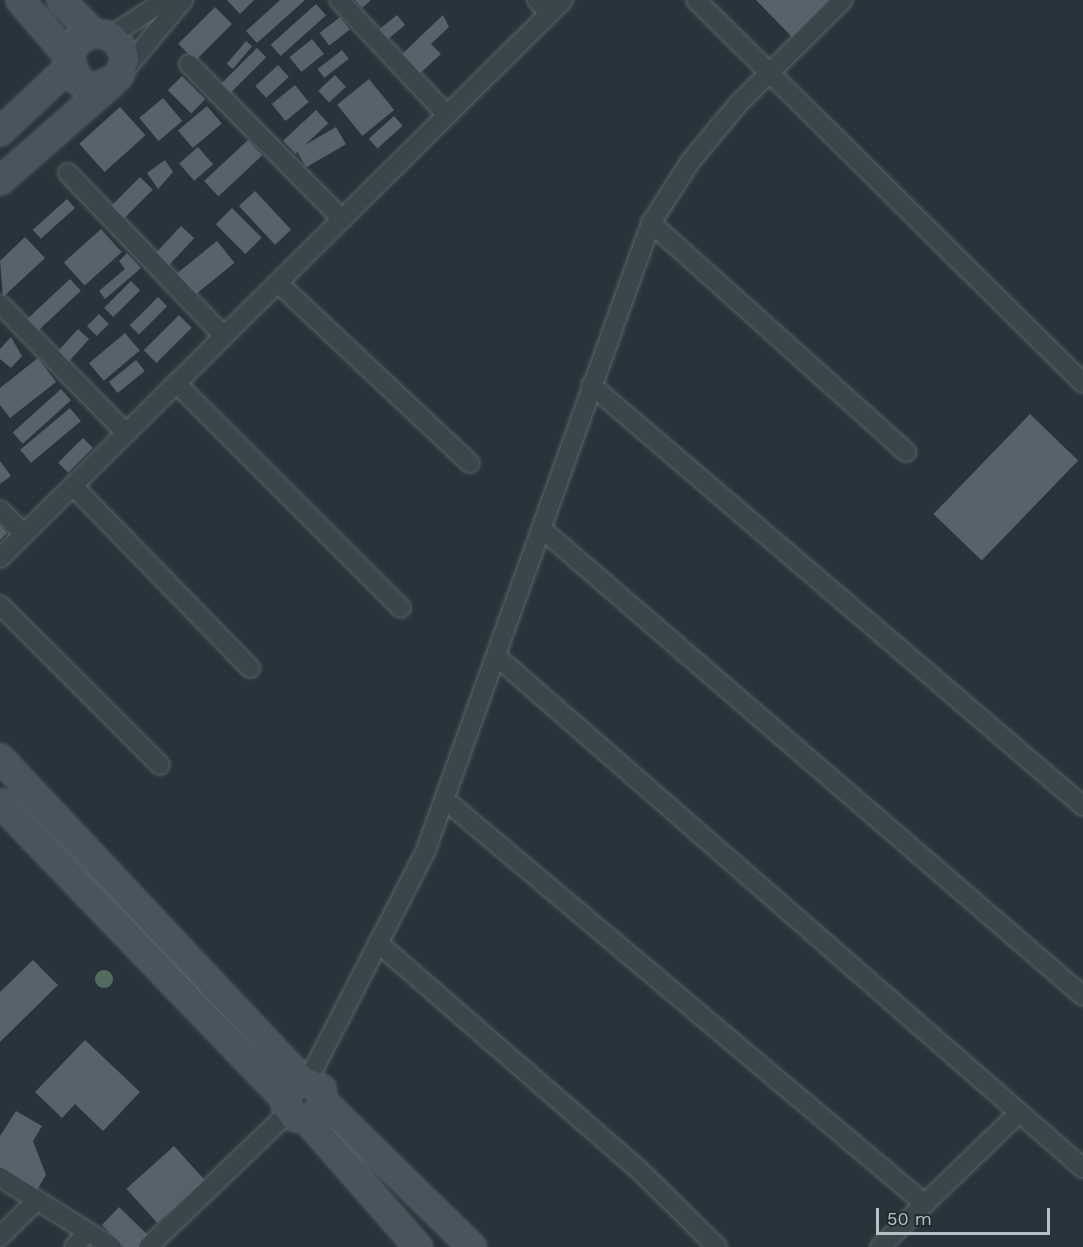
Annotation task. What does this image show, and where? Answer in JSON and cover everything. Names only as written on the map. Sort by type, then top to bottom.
[{"type":"street","points":[[20,0],[87,86],[116,80]]},
{"type":"street","points":[[60,0],[123,50],[124,59],[116,80]]},
{"type":"street","points":[[0,132],[69,62],[77,41],[102,35],[165,0]]},
{"type":"street","points":[[0,181],[116,80],[183,0]]},
{"type":"street","points":[[339,0],[447,115]]},
{"type":"street","points":[[0,558],[447,115],[543,7],[563,0]]},
{"type":"street","points":[[696,0],[770,70],[1083,383]]},
{"type":"street","points":[[148,1247],[303,1099],[378,943],[426,850],[543,530],[591,385],[651,223],[690,162],[770,70],[843,0]]},
{"type":"street","points":[[189,64],[342,219]]},
{"type":"street","points":[[68,173],[224,336]]},
{"type":"street","points":[[651,223],[906,452]]},
{"type":"street","points":[[278,283],[470,463]]},
{"type":"street","points":[[0,304],[126,433]]},
{"type":"street","points":[[176,383],[401,608]]},
{"type":"street","points":[[591,385],[1083,806]]},
{"type":"street","points":[[73,486],[250,668]]},
{"type":"street","points":[[0,510],[24,534]]},
{"type":"street","points":[[543,530],[1083,996]]},
{"type":"street","points":[[0,605],[160,765]]},
{"type":"street","points":[[496,656],[1083,1168]]},
{"type":"street","points":[[0,758],[303,1099],[418,1247]]},
{"type":"street","points":[[444,799],[925,1204]]},
{"type":"street","points":[[0,803],[303,1099],[472,1247]]},
{"type":"street","points":[[378,943],[636,1167],[717,1247]]},
{"type":"street","points":[[880,1247],[1020,1113]]},
{"type":"street","points":[[0,1177],[112,1247]]},
{"type":"street","points":[[0,1237],[36,1201]]},
{"type":"street","points":[[74,1247],[87,1233]]},
{"type":"building","points":[[227,0],[254,0],[240,14]]},
{"type":"building","points":[[280,0],[305,0],[257,43],[246,31]]},
{"type":"building","points":[[355,0],[371,0],[362,8]]},
{"type":"building","points":[[756,0],[829,0],[792,37]]},
{"type":"building","points":[[316,4],[326,15],[281,56],[271,45]]},
{"type":"building","points":[[215,7],[232,24],[195,61],[178,44]]},
{"type":"building","points":[[397,15],[405,25],[385,41],[377,31]]},
{"type":"building","points":[[443,15],[449,27],[431,44],[441,54],[418,75],[400,56]]},
{"type":"building","points":[[340,17],[350,30],[329,46],[320,33]]},
{"type":"building","points":[[312,39],[324,54],[301,72],[289,57]]},
{"type":"building","points":[[246,41],[252,46],[233,69],[227,64]]},
{"type":"building","points":[[257,48],[266,57],[231,93],[222,83]]},
{"type":"building","points":[[342,50],[349,59],[324,78],[318,69]]},
{"type":"building","points":[[278,65],[289,77],[266,98],[255,86]]},
{"type":"building","points":[[335,75],[346,87],[329,102],[318,91]]},
{"type":"building","points":[[182,76],[205,99],[191,113],[168,90]]},
{"type":"building","points":[[369,79],[394,110],[362,136],[337,105]]},
{"type":"building","points":[[295,85],[309,102],[286,121],[272,104]]},
{"type":"building","points":[[163,98],[182,121],[159,141],[139,118]]},
{"type":"building","points":[[207,106],[222,124],[193,148],[178,130]]},
{"type":"building","points":[[120,107],[145,135],[105,172],[79,144]]},
{"type":"building","points":[[316,110],[328,123],[295,154],[283,141]]},
{"type":"building","points":[[394,116],[403,126],[377,148],[369,139]]},
{"type":"building","points":[[336,127],[346,144],[306,167],[296,150]]},
{"type":"building","points":[[248,140],[262,155],[218,196],[204,181]]},
{"type":"building","points":[[198,147],[213,164],[194,181],[179,163]]},
{"type":"building","points":[[165,160],[173,172],[158,189],[147,173]]},
{"type":"building","points":[[140,177],[153,190],[123,219],[110,207]]},
{"type":"building","points":[[255,191],[291,230],[275,245],[239,206]]},
{"type":"building","points":[[67,199],[75,208],[41,239],[33,230]]},
{"type":"building","points":[[232,208],[262,238],[245,254],[216,224]]},
{"type":"building","points":[[181,226],[194,238],[168,266],[155,254]]},
{"type":"building","points":[[101,229],[122,252],[85,285],[64,262]]},
{"type":"building","points":[[25,237],[45,258],[3,297],[0,261]]},
{"type":"building","points":[[217,241],[235,263],[194,295],[177,274]]},
{"type":"building","points":[[127,253],[141,268],[105,299],[99,291],[125,269],[119,261]]},
{"type":"building","points":[[70,279],[81,291],[38,331],[27,319]]},
{"type":"building","points":[[131,281],[140,290],[113,317],[104,308]]},
{"type":"building","points":[[158,297],[167,306],[139,334],[130,325]]},
{"type":"building","points":[[99,314],[109,324],[97,336],[87,326]]},
{"type":"building","points":[[179,315],[192,328],[156,363],[144,350]]},
{"type":"building","points":[[78,329],[89,339],[67,364],[56,354]]},
{"type":"building","points":[[125,333],[140,351],[104,381],[89,363]]},
{"type":"building","points":[[11,337],[22,356],[11,368],[0,359],[0,349]]},
{"type":"building","points":[[38,358],[56,382],[10,418],[0,405],[0,388]]},
{"type":"building","points":[[136,360],[145,371],[118,393],[109,382]]},
{"type":"building","points":[[61,389],[71,400],[23,444],[13,432]]},
{"type":"building","points":[[70,408],[81,421],[31,463],[20,450]]},
{"type":"building","points":[[1030,414],[1078,461],[982,561],[933,514]]},
{"type":"building","points":[[83,438],[93,448],[68,473],[58,463]]},
{"type":"building","points":[[0,461],[11,476],[0,484]]},
{"type":"building","points":[[0,525],[7,533],[0,540]]},
{"type":"building","points":[[33,960],[58,985],[0,1042],[0,992]]},
{"type":"building","points":[[85,1040],[140,1092],[103,1131],[75,1104],[62,1118],[35,1092]]},
{"type":"building","points":[[16,1111],[42,1126],[33,1141],[46,1175],[34,1195],[0,1172],[0,1136]]},
{"type":"building","points":[[174,1146],[205,1180],[157,1223],[126,1189]]},
{"type":"building","points":[[119,1207],[151,1238],[142,1247],[124,1247],[102,1225]]}]
